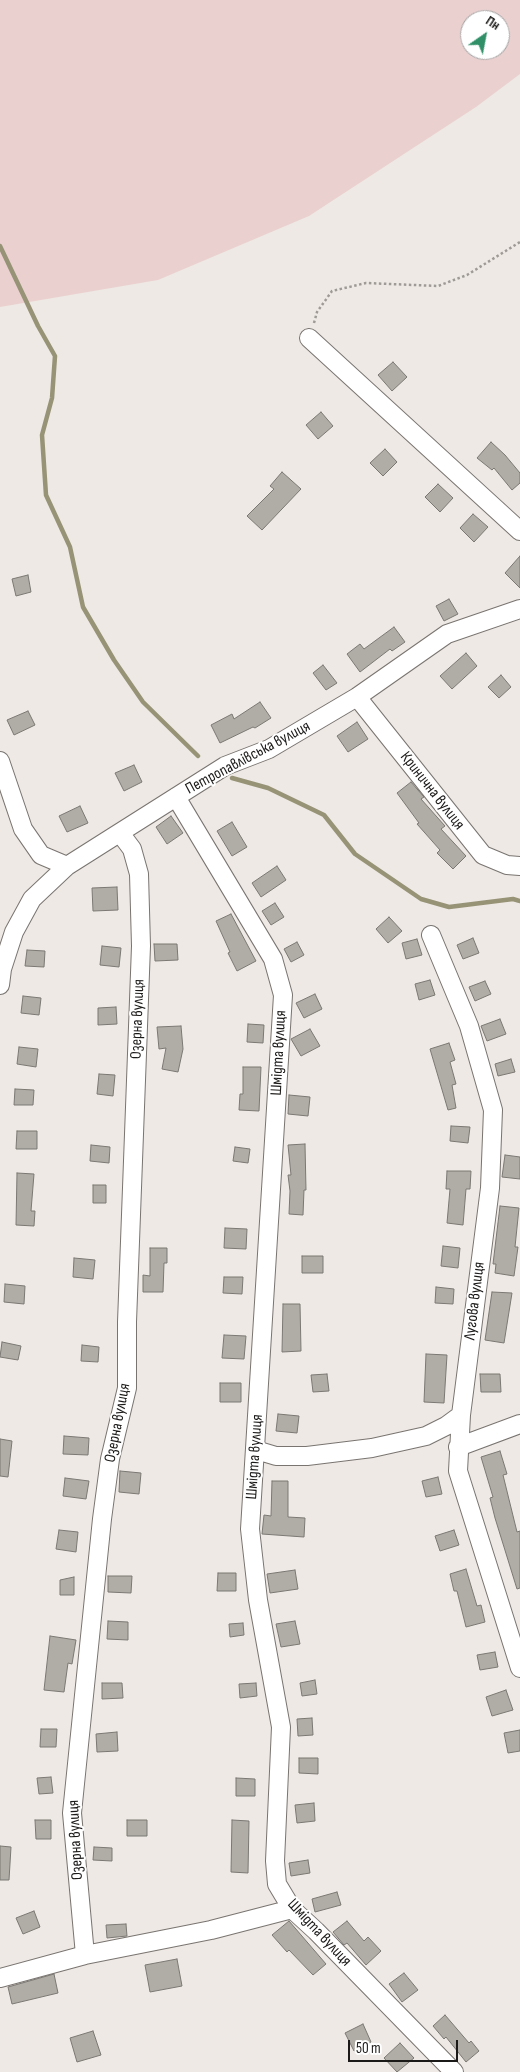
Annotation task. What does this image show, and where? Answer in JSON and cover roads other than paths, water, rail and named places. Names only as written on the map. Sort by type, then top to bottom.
[{"type":"street","points":[[309,338],[520,531]]},
{"type":"street","name":"Петропавлівська вулиця","points":[[0,985],[2,969],[14,932],[32,899],[67,866],[225,766],[269,749],[357,696],[447,634],[520,609]]},
{"type":"street","name":"Кринична вулиця","points":[[357,696],[483,855],[507,865],[520,866]]},
{"type":"street","points":[[0,761],[23,829],[41,855],[67,866]]},
{"type":"street","name":"Шмідта вулиця","points":[[176,797],[273,959],[283,995],[250,1530],[258,1600],[281,1727],[275,1861],[277,1884],[292,1909],[323,1938],[454,2072]]},
{"type":"street","name":"Озерна вулиця","points":[[86,1955],[72,1813],[102,1520],[110,1459],[127,1388],[127,1322],[141,946],[139,874],[132,849],[120,833]]},
{"type":"street","name":"Лугова вулиця","points":[[431,935],[469,1026],[494,1110],[490,1188],[461,1415],[458,1471],[520,1668]]},
{"type":"street","points":[[256,1450],[276,1456],[307,1456],[372,1448],[426,1436],[446,1426],[461,1415]]},
{"type":"street","points":[[458,1447],[520,1424]]},
{"type":"street","points":[[0,1978],[86,1955],[211,1930],[292,1909]]},
{"type":"waterway","points":[[0,246],[38,326],[55,356],[52,398],[42,435],[46,495],[70,547],[83,607],[114,660],[143,702],[198,756]]},
{"type":"waterway","points":[[232,778],[268,788],[324,815],[355,854],[421,899],[449,907],[513,899],[520,901]]}]
